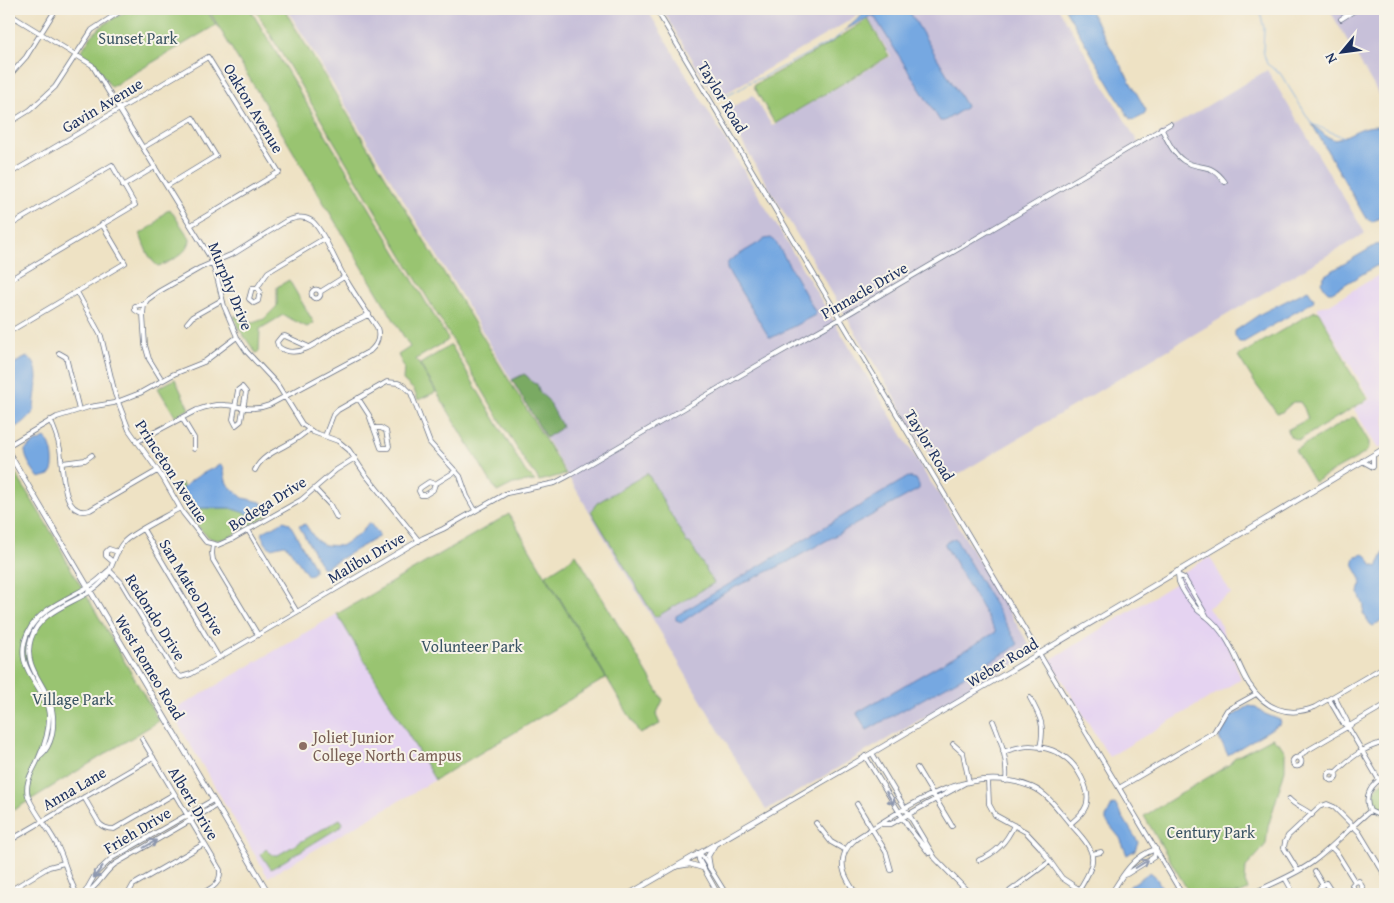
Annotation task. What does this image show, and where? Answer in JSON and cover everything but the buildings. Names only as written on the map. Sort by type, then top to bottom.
[{"type":"main road","name":"Weber Road","points":[[629,894],[1178,573],[1385,448]]},
{"type":"main road","name":"West Romeo Road","points":[[9,453],[269,894]]},
{"type":"main road","points":[[710,868],[708,856],[716,843]]},
{"type":"main road","points":[[675,867],[690,864],[703,868]]},
{"type":"street","points":[[9,76],[26,57],[56,9]]},
{"type":"street","points":[[9,123],[30,110],[55,87],[95,27],[124,9]]},
{"type":"street","name":"Taylor Road","points":[[656,9],[1182,894]]},
{"type":"street","points":[[1340,19],[1357,9]]},
{"type":"street","name":"Murphy Drive","points":[[9,14],[92,65],[144,147],[212,263],[222,300],[237,337],[253,359],[277,384],[297,419],[308,429],[344,445],[418,540]]},
{"type":"street","name":"Gavin Avenue","points":[[9,174],[208,57]]},
{"type":"street","name":"Oakton Avenue","points":[[191,225],[279,172],[208,57]]},
{"type":"street","points":[[144,147],[193,118],[216,156],[167,186]]},
{"type":"street","name":"Pinnacle Drive","points":[[570,475],[1170,124]]},
{"type":"street","points":[[1161,128],[1180,158],[1190,164],[1212,169],[1219,174],[1224,182]]},
{"type":"street","points":[[9,226],[112,166],[135,205],[9,280]]},
{"type":"street","points":[[123,186],[155,167]]},
{"type":"street","points":[[136,442],[207,406],[225,405],[243,409],[263,408],[302,386],[324,377],[375,347],[379,334],[377,327],[344,277],[313,222],[301,217],[295,218],[278,226],[235,253],[200,268],[152,295],[145,304],[142,316],[146,350],[162,380]]},
{"type":"street","points":[[9,332],[125,263],[102,224]]},
{"type":"street","points":[[257,288],[268,272],[324,239]]},
{"type":"street","points":[[320,292],[344,277]]},
{"type":"street","name":"Princeton Avenue","points":[[77,292],[101,336],[122,415],[136,442],[201,537],[206,542],[213,544]]},
{"type":"street","points":[[187,323],[192,317],[222,300]]},
{"type":"street","points":[[142,316],[135,310],[135,306],[145,304]]},
{"type":"street","points":[[309,347],[285,336],[281,337],[277,342],[279,348],[288,352],[297,352],[309,347],[342,327],[369,314]]},
{"type":"street","points":[[9,445],[50,420],[79,410],[118,402],[140,393],[162,380],[204,362],[237,337]]},
{"type":"street","points":[[60,353],[66,357],[79,410]]},
{"type":"street","points":[[325,436],[333,415],[387,382],[398,382],[404,385],[413,398],[430,443],[460,476],[467,496],[475,510]]},
{"type":"street","points":[[242,387],[246,392],[243,409],[241,421],[236,425],[233,419],[235,406],[238,390],[242,387]]},
{"type":"street","points":[[358,398],[374,428],[381,448],[388,448],[386,431],[381,428],[374,428]]},
{"type":"street","points":[[182,418],[194,438],[194,449]]},
{"type":"street","points":[[50,420],[57,436],[64,483],[69,500],[76,510],[90,510],[157,471]]},
{"type":"street","points":[[255,470],[259,462],[300,438],[308,429]]},
{"type":"street","points":[[62,463],[85,460],[92,455]]},
{"type":"street","points":[[1362,462],[1373,467],[1373,456]]},
{"type":"street","name":"Bodega Drive","points":[[213,544],[224,543],[300,500],[336,470],[355,458]]},
{"type":"street","points":[[435,484],[456,471]]},
{"type":"street","name":"Malibu Drive","points":[[181,677],[191,674],[219,658],[418,540],[443,529],[507,493],[555,483],[570,475]]},
{"type":"street","points":[[315,489],[330,505],[336,518]]},
{"type":"street","points":[[77,894],[56,844],[28,796],[28,779],[40,755],[46,750],[50,740],[53,718],[50,702],[30,663],[28,653],[31,637],[45,617],[103,581],[123,542],[180,508]]},
{"type":"street","name":"San Mateo Drive","points":[[143,530],[219,658]]},
{"type":"street","points":[[248,530],[297,612]]},
{"type":"street","points":[[213,544],[212,553],[214,560],[258,635]]},
{"type":"street","points":[[113,562],[106,556],[106,552],[109,550],[118,552]]},
{"type":"street","name":"Redondo Drive","points":[[108,570],[121,582],[173,669],[181,677]]},
{"type":"street","points":[[1178,573],[1179,581],[1192,602],[1216,625],[1229,643],[1248,683],[1256,694],[1273,708],[1295,713],[1315,707],[1385,666]]},
{"type":"street","points":[[1119,788],[1214,732],[1227,710],[1256,694]]},
{"type":"street","points":[[1334,696],[1348,726],[1379,780]]},
{"type":"street","points":[[1030,698],[1042,724],[1043,732],[1040,748]]},
{"type":"street","points":[[1329,699],[1343,723],[1348,726]]},
{"type":"street","points":[[1299,758],[1303,753],[1385,705]]},
{"type":"street","points":[[992,721],[999,737],[1007,767],[1006,781]]},
{"type":"street","name":"Albert Drive","points":[[142,740],[220,870],[220,880],[212,888],[201,894]]},
{"type":"street","points":[[1335,773],[1349,759],[1363,750],[1385,742]]},
{"type":"street","points":[[953,744],[963,753],[969,782]]},
{"type":"street","points":[[1003,752],[1028,746],[1040,748],[1059,753],[1074,766],[1086,788],[1088,800],[1085,808],[1070,824]]},
{"type":"street","points":[[872,753],[934,858]]},
{"type":"street","points":[[865,756],[902,818],[917,839],[970,894]]},
{"type":"street","name":"Anna Lane","points":[[9,841],[153,757]]},
{"type":"street","points":[[918,768],[952,826]]},
{"type":"street","points":[[1385,777],[1379,780],[1369,792],[1366,804],[1370,811],[1385,818]]},
{"type":"street","points":[[988,780],[988,801],[991,810],[997,817],[1014,825],[1029,836],[1062,878],[1086,894]]},
{"type":"street","points":[[856,894],[843,869],[845,850],[855,839],[933,794],[951,786],[988,780],[1006,781],[1030,786],[1040,791],[1081,836],[1092,854],[1091,870],[1079,890]]},
{"type":"street","points":[[880,824],[891,824],[936,798],[969,782]]},
{"type":"street","points":[[84,797],[102,826],[114,829],[174,794]]},
{"type":"street","points":[[1289,798],[1294,805],[1304,808],[1312,815]]},
{"type":"street","name":"Frieh Drive","points":[[84,894],[96,873],[112,858],[213,800]]},
{"type":"street","points":[[856,804],[886,852],[891,870]]},
{"type":"street","points":[[1298,872],[1284,848],[1285,842],[1288,836],[1319,807],[1331,804],[1359,832],[1385,875]]},
{"type":"street","name":"Frieh Drive","points":[[84,894],[92,890],[108,869],[115,864],[217,805]]},
{"type":"street","points":[[1252,894],[1298,872],[1315,861],[1352,825],[1370,811]]},
{"type":"street","points":[[816,823],[829,840],[845,850]]},
{"type":"street","points":[[979,860],[987,857],[1006,840],[1014,825]]},
{"type":"street","points":[[128,894],[133,885],[204,844]]},
{"type":"street","points":[[1331,847],[1338,853],[1355,882],[1352,886],[1356,892],[1361,892]]},
{"type":"street","points":[[1124,875],[1154,857],[1156,849]]},
{"type":"street","points":[[1111,894],[1125,871],[1134,861],[1156,849]]},
{"type":"street","points":[[1092,854],[1101,852]]},
{"type":"street","points":[[698,853],[699,860],[718,894]]},
{"type":"street","points":[[698,853],[704,857],[726,894]]},
{"type":"street","points":[[1010,892],[1050,862]]},
{"type":"street","points":[[9,891],[49,867],[64,863]]},
{"type":"street","points":[[1315,872],[1322,884]]},
{"type":"street","points":[[1285,878],[1294,894]]},
{"type":"street","points":[[1322,884],[1326,883],[1333,894]]},
{"type":"street","points":[[1322,884],[1319,888],[1323,893],[1331,890]]},
{"type":"shaded area","points":[[287,9],[647,9],[1034,653],[766,810],[452,280]]},
{"type":"shaded area","points":[[662,9],[1059,9],[1140,146],[1267,70],[1365,233],[945,482],[724,112],[753,95],[772,126],[891,56],[864,12],[716,99]]},
{"type":"shaded area","points":[[1329,9],[1385,9],[1385,105]]},
{"type":"shaded area","points":[[1382,273],[1385,274],[1385,444],[1378,449],[1354,409],[1370,399],[1317,307],[1328,305]]},
{"type":"shaded area","points":[[1210,557],[1231,594],[1207,608],[1218,619],[1241,679],[1109,757],[1050,660],[1176,583],[1183,572]]},
{"type":"shaded area","name":"Joliet Junior College North Campus","points":[[337,614],[435,780],[268,877],[171,712]]},
{"type":"green space","name":"Sunset Park","points":[[131,9],[206,9],[216,25],[111,87],[96,65],[81,52],[97,31],[108,22]]},
{"type":"green space","points":[[208,9],[250,9],[448,339],[416,359],[436,392],[418,400],[414,390],[403,380],[404,367],[398,355],[410,347]]},
{"type":"green space","points":[[255,9],[284,9],[566,474],[539,481],[527,465]]},
{"type":"green space","points":[[868,19],[889,56],[776,123],[774,122],[754,85],[829,44]]},
{"type":"green space","points":[[170,209],[190,239],[189,244],[178,256],[158,266],[149,256],[140,234],[154,225]]},
{"type":"green space","points":[[289,280],[314,323],[307,327],[283,315],[260,329],[259,352],[256,353],[239,329],[234,316],[252,323],[264,319],[277,306],[277,287]]},
{"type":"green space","points":[[1315,311],[1319,312],[1347,363],[1346,365],[1368,399],[1299,440],[1292,437],[1287,430],[1308,419],[1300,402],[1293,402],[1282,412],[1277,413],[1238,356]]},
{"type":"green space","points":[[451,345],[525,471],[535,481],[513,484],[497,492],[420,364]]},
{"type":"green space","points":[[524,374],[533,383],[537,384],[540,393],[548,400],[562,426],[546,438],[512,380]]},
{"type":"green space","points":[[175,379],[189,409],[175,416],[158,388]]},
{"type":"green space","points":[[1352,417],[1355,418],[1369,442],[1369,449],[1364,454],[1314,482],[1295,450]]},
{"type":"green space","name":"Village Park","points":[[9,463],[58,543],[67,562],[159,721],[9,813]]},
{"type":"green space","points":[[648,474],[687,543],[690,543],[714,583],[656,617],[591,511],[597,503]]},
{"type":"green space","points":[[182,483],[183,487],[181,490],[191,508],[230,508],[251,515],[264,511],[267,515],[228,537],[218,540],[212,539],[198,527],[177,493],[174,487]]},
{"type":"green space","name":"Volunteer Park","points":[[509,514],[606,678],[435,780],[337,614]]},
{"type":"green space","points":[[576,554],[663,700],[656,715],[660,724],[640,734],[546,575]]},
{"type":"green space","name":"Century Park","points":[[1272,738],[1280,744],[1285,752],[1285,770],[1268,827],[1266,844],[1246,867],[1245,882],[1248,889],[1239,894],[1190,894],[1144,816],[1230,764],[1234,758]]},
{"type":"green space","points":[[1385,781],[1385,813],[1374,808],[1372,796],[1375,789]]},
{"type":"green space","points":[[340,819],[343,823],[340,827],[271,869],[261,854],[266,849],[272,855],[278,855]]},
{"type":"water","points":[[868,9],[908,9],[966,106],[965,108],[944,121],[940,121],[874,16],[845,30]]},
{"type":"water","points":[[1065,9],[1089,9],[1146,110],[1144,115],[1134,120],[1130,119]]},
{"type":"water","points":[[1312,124],[1326,136],[1335,140],[1366,127],[1378,126],[1385,128],[1385,215],[1372,222],[1365,217]]},
{"type":"water","points":[[1385,237],[1385,264],[1376,266],[1332,292],[1328,292],[1325,289],[1321,282],[1325,275],[1381,242]]},
{"type":"water","points":[[771,238],[776,242],[816,313],[773,337],[769,337],[727,269],[727,264],[730,260],[765,239]]},
{"type":"water","points":[[1308,290],[1314,299],[1313,302],[1244,342],[1239,342],[1235,336],[1235,331],[1260,314]]},
{"type":"water","points":[[27,357],[32,361],[37,373],[34,411],[23,423],[12,427],[9,426],[9,366]]},
{"type":"water","points":[[45,438],[52,450],[53,467],[50,475],[39,478],[28,461],[25,450]]},
{"type":"water","points":[[220,465],[223,467],[228,485],[243,498],[261,502],[264,511],[251,515],[230,508],[191,508],[180,494],[182,490],[197,477]]},
{"type":"water","points":[[908,477],[916,479],[919,489],[786,563],[721,595],[682,622],[676,620],[676,616]]},
{"type":"water","points":[[284,521],[290,524],[314,567],[314,572],[308,576],[288,547],[284,545],[271,548],[263,539],[263,532]]},
{"type":"water","points":[[369,522],[380,536],[324,568],[299,526],[305,524],[316,540],[324,545],[341,546],[360,534]]},
{"type":"water","points":[[955,538],[1018,644],[1009,651],[867,730],[857,714],[858,712],[996,632],[945,545],[945,543]]},
{"type":"water","points":[[1385,550],[1385,618],[1373,626],[1363,613],[1364,606],[1359,594],[1361,582],[1354,567],[1354,560],[1356,556],[1364,554],[1372,565],[1377,567]]},
{"type":"water","points":[[1249,706],[1256,707],[1265,714],[1280,720],[1281,723],[1228,755],[1219,738],[1220,735],[1231,717]]},
{"type":"water","points":[[1115,804],[1138,842],[1135,850],[1127,855],[1120,838],[1106,821],[1112,805]]},
{"type":"water","points":[[1150,872],[1155,876],[1166,894],[1124,894],[1130,886]]},
{"type":"waterway","points":[[1259,9],[1264,28],[1263,51],[1267,64],[1280,73],[1312,124],[1345,138]]},
{"type":"waterway","points":[[723,98],[750,82],[830,42],[845,30]]},
{"type":"place","name":"Joliet Junior College North Campus","points":[[303,746]]}]
